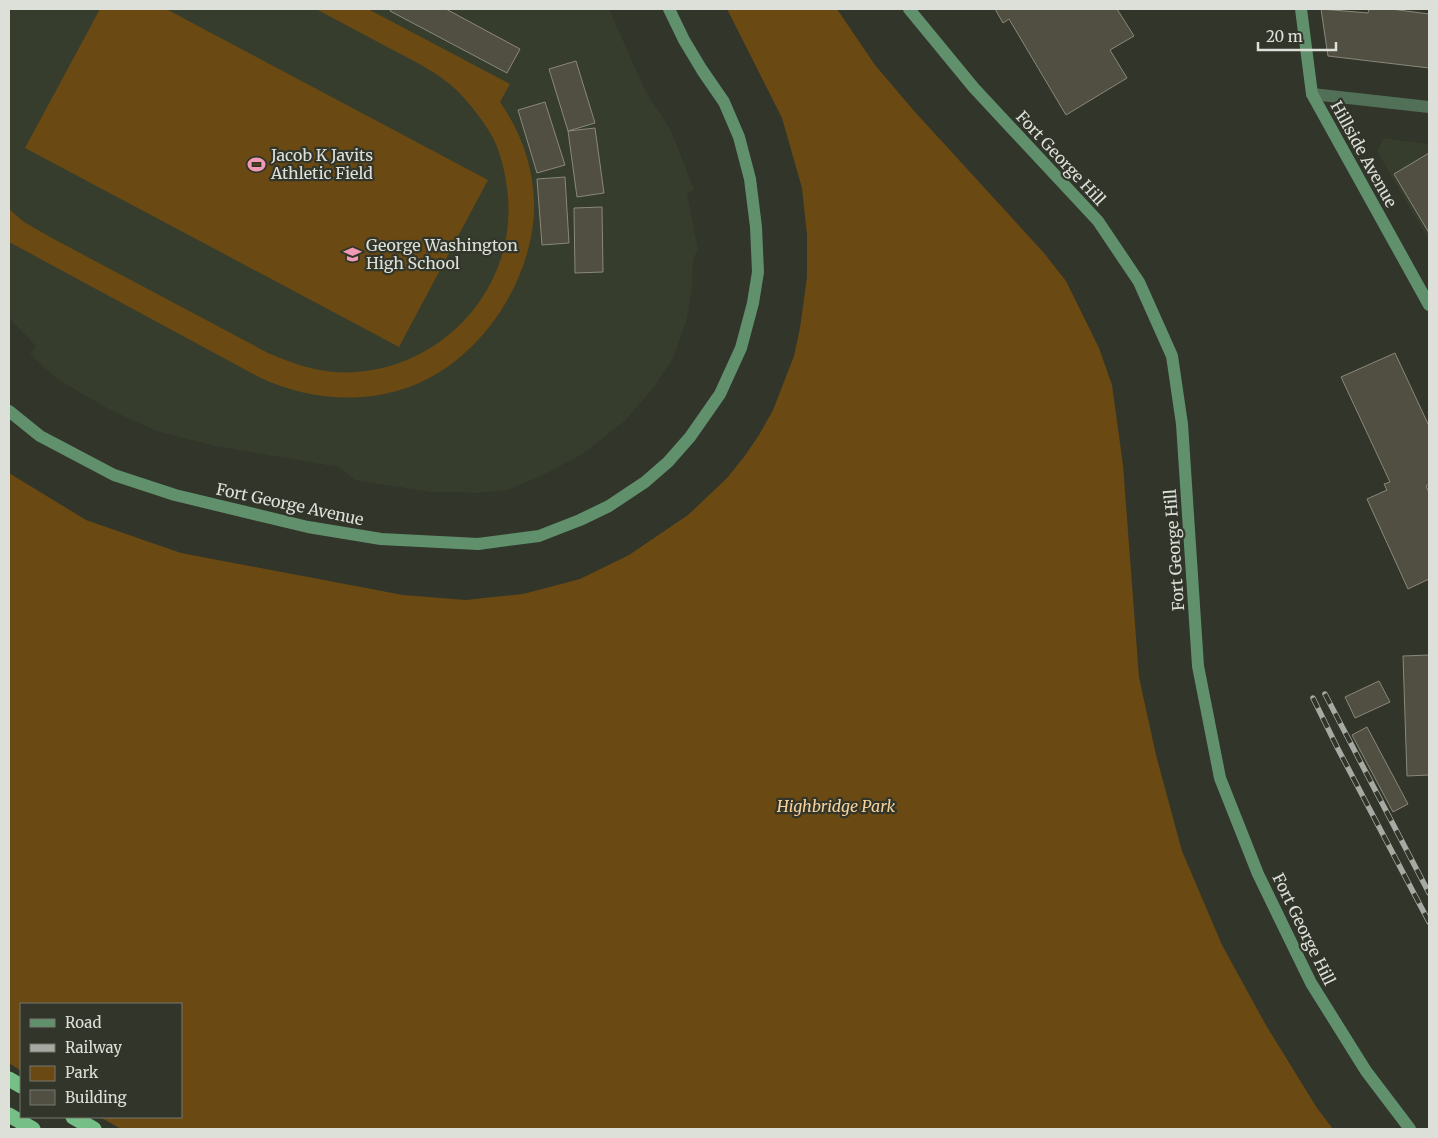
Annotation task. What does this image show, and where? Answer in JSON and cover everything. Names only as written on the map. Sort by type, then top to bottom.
[{"type":"highway","points":[[9,1079],[20,1085]]},
{"type":"highway","points":[[9,1115],[34,1129]]},
{"type":"highway","points":[[75,1118],[94,1129]]},
{"type":"main road","name":"Fort George Avenue","points":[[9,411],[40,436],[114,475],[175,495],[308,527],[381,539],[447,544],[478,544],[539,536],[580,520],[608,506],[644,482],[668,462],[690,437],[720,394],[741,348],[753,303],[758,272],[756,227],[750,179],[739,137],[724,102],[684,40],[669,9]]},
{"type":"main road","name":"Fort George Hill","points":[[909,9],[974,88],[1098,221],[1140,282],[1172,356],[1182,424],[1198,666],[1220,778],[1258,874],[1311,984],[1366,1071],[1410,1129]]},
{"type":"main road","name":"Hillside Avenue","points":[[1301,9],[1312,94],[1429,305]]},
{"type":"street","points":[[1312,94],[1429,107]]},
{"type":"shaded area","name":"George Washington High School","points":[[9,9],[609,9],[645,90],[671,130],[694,190],[687,194],[698,249],[693,260],[692,288],[687,319],[673,358],[654,387],[625,421],[581,455],[541,476],[508,490],[477,493],[431,492],[355,480],[338,467],[215,446],[156,431],[110,410],[57,379],[30,354],[36,346],[9,318]]},
{"type":"shaded area","points":[[1384,138],[1429,144],[1429,241],[1377,151]]},
{"type":"green space","name":"Jacob K Javits Athletic Field","points":[[100,9],[166,9],[488,180],[399,347],[25,148]]},
{"type":"green space","points":[[316,9],[368,9],[510,84],[500,102],[520,137],[528,162],[533,189],[532,232],[525,261],[513,290],[497,317],[477,341],[454,362],[428,379],[400,390],[365,397],[328,397],[310,394],[293,390],[259,377],[9,242],[9,209],[24,222],[50,237],[268,353],[325,371],[371,370],[406,361],[437,344],[464,321],[485,293],[500,261],[508,226],[507,189],[498,150],[493,138],[480,118],[448,82],[419,64]]},
{"type":"green space","name":"Highbridge Park","points":[[727,9],[837,9],[875,65],[915,112],[1044,253],[1066,281],[1099,348],[1112,385],[1123,465],[1139,677],[1156,755],[1182,851],[1222,945],[1267,1027],[1317,1108],[1333,1129],[121,1129],[102,1118],[182,1118],[182,1003],[20,1003],[20,1070],[9,1063],[9,473],[86,520],[181,553],[403,595],[466,600],[523,594],[580,579],[629,555],[688,515],[727,478],[744,457],[773,410],[794,356],[807,277],[807,235],[802,188],[782,118]]},
{"type":"building","points":[[391,9],[446,9],[520,49],[507,73],[390,11]]},
{"type":"building","points":[[995,9],[1117,9],[1134,36],[1110,50],[1127,78],[1066,115],[1009,19],[1003,23]]},
{"type":"building","points":[[1321,9],[1368,13],[1369,9],[1391,9],[1429,14],[1429,68],[1328,56]]},
{"type":"building","points":[[576,61],[595,123],[568,131],[549,69]]},
{"type":"building","points":[[545,102],[565,165],[537,173],[518,110]]},
{"type":"building","points":[[595,128],[604,193],[577,197],[568,131]]},
{"type":"building","points":[[1429,153],[1429,233],[1394,174]]},
{"type":"building","points":[[565,177],[569,243],[542,245],[537,179]]},
{"type":"building","points":[[602,207],[603,272],[575,273],[574,208]]},
{"type":"building","points":[[1395,353],[1429,426],[1429,484],[1426,486],[1429,492],[1429,579],[1408,589],[1367,499],[1387,490],[1384,484],[1390,482],[1341,377]]},
{"type":"building","points":[[1429,655],[1429,775],[1407,776],[1403,656]]},
{"type":"building","points":[[1379,681],[1390,702],[1355,718],[1345,697]]},
{"type":"building","points":[[1367,727],[1408,804],[1393,812],[1352,735]]},
{"type":"railway","points":[[1325,694],[1429,893]]},
{"type":"railway","points":[[1313,698],[1429,922]]},
{"type":"place","name":"Jacob K Javits Athletic Field","points":[[257,164]]},
{"type":"place","name":"George Washington High School","points":[[352,254]]}]
